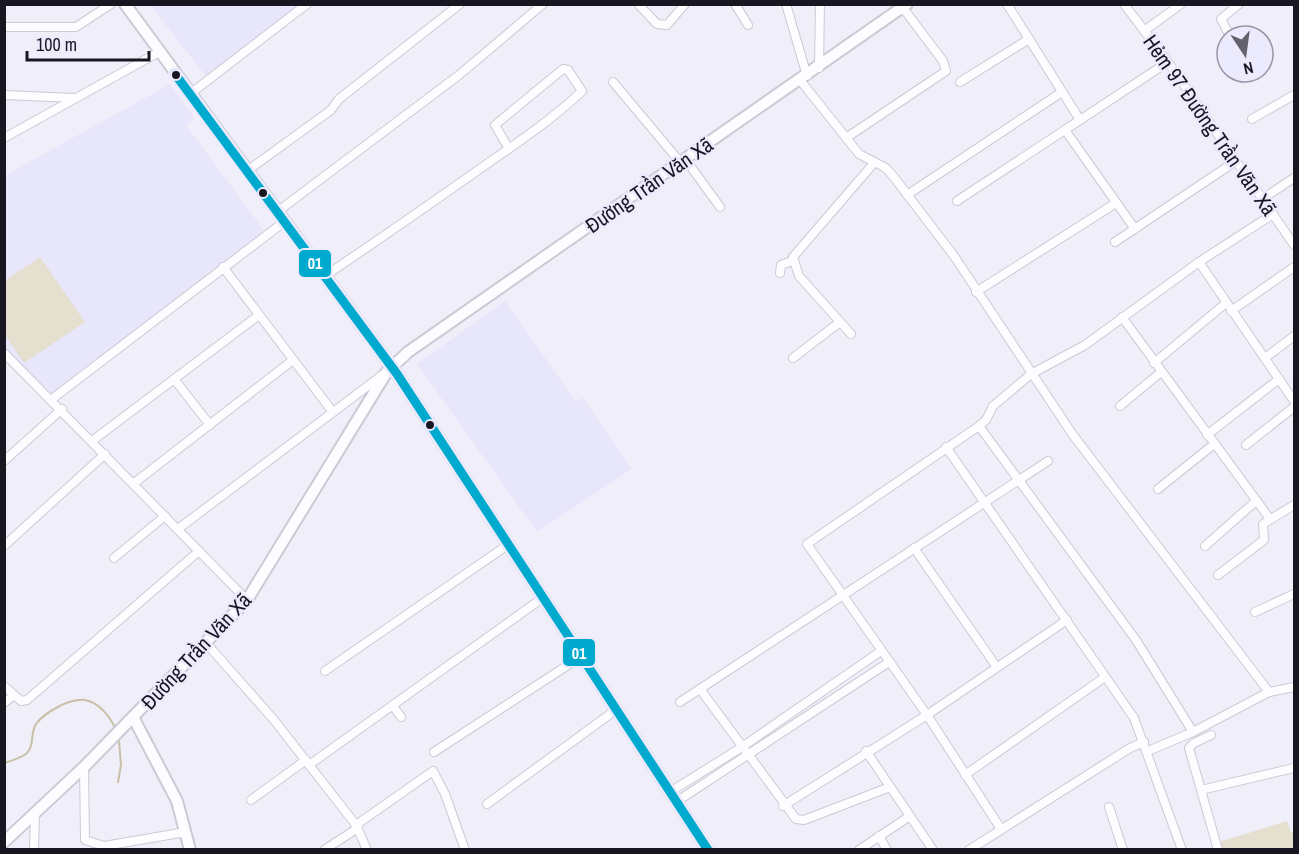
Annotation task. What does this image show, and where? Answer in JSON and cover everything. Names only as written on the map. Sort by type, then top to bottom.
[{"type":"street","points":[[4,27],[76,27],[111,4]]},
{"type":"street","points":[[190,94],[307,4]]},
{"type":"street","points":[[247,171],[331,110],[339,99],[459,4]]},
{"type":"street","points":[[52,399],[223,267],[281,217],[459,75],[543,4]]},
{"type":"street","points":[[638,4],[657,24],[667,25],[685,4]]},
{"type":"street","points":[[735,4],[748,25]]},
{"type":"street","points":[[786,4],[804,78],[846,138],[859,154],[886,168],[908,195],[954,256],[1031,374],[1107,483],[1269,692]]},
{"type":"street","points":[[819,68],[820,4]]},
{"type":"street","points":[[1007,4],[1080,120]]},
{"type":"street","name":"Hẻm 97 Đường Trần Văn Xã","points":[[1124,4],[1168,62],[1294,245]]},
{"type":"street","points":[[1144,31],[1180,4]]},
{"type":"street","points":[[1224,24],[1221,19],[1239,4]]},
{"type":"street","points":[[127,5],[390,369],[509,544],[708,849]]},
{"type":"street","points":[[846,138],[946,71],[943,60],[905,6]]},
{"type":"street","name":"Đường Trần Văn Xã","points":[[4,842],[84,767],[207,644],[247,600],[390,369],[411,350],[905,6]]},
{"type":"street","points":[[960,82],[1029,39]]},
{"type":"street","points":[[4,138],[159,52]]},
{"type":"street","points":[[957,201],[1168,62]]},
{"type":"street","points":[[325,276],[508,149],[560,112],[582,91],[568,70],[563,69],[495,125],[508,149]]},
{"type":"street","points":[[613,82],[720,207]]},
{"type":"street","points":[[908,195],[1062,92]]},
{"type":"street","points":[[4,95],[77,98]]},
{"type":"street","points":[[1252,119],[1294,95]]},
{"type":"street","points":[[1065,129],[1135,229]]},
{"type":"street","points":[[1115,242],[1236,160]]},
{"type":"street","points":[[851,334],[799,276],[792,261],[794,253],[804,241],[874,163]]},
{"type":"street","points":[[1262,199],[1294,178]]},
{"type":"street","points":[[976,292],[1116,203]]},
{"type":"street","points":[[1001,829],[927,715],[880,651],[807,543],[979,426],[986,420],[993,406],[1031,374],[1085,345],[1199,262],[1273,214]]},
{"type":"street","points":[[779,266],[792,261]]},
{"type":"street","points":[[1199,262],[1294,401]]},
{"type":"street","points":[[223,267],[332,411]]},
{"type":"street","points":[[1231,311],[1294,267]]},
{"type":"street","points":[[1154,363],[1226,303]]},
{"type":"street","points":[[92,441],[259,315]]},
{"type":"street","points":[[1122,317],[1270,519]]},
{"type":"street","points":[[793,358],[840,322]]},
{"type":"street","points":[[1265,358],[1294,336]]},
{"type":"street","points":[[5,355],[62,409],[247,600]]},
{"type":"street","points":[[133,484],[293,360]]},
{"type":"street","points":[[178,529],[390,369]]},
{"type":"street","points":[[1120,406],[1161,372]]},
{"type":"street","points":[[1207,435],[1279,379]]},
{"type":"street","points":[[174,380],[210,425]]},
{"type":"street","points":[[1246,445],[1294,407]]},
{"type":"street","points":[[4,461],[62,409]]},
{"type":"street","points":[[979,426],[1136,640],[1193,732]]},
{"type":"street","points":[[1158,489],[1214,445]]},
{"type":"street","points":[[946,447],[982,503],[1067,620],[1134,718],[1182,849]]},
{"type":"street","points":[[4,546],[105,454]]},
{"type":"street","points":[[680,702],[1048,461]]},
{"type":"street","points":[[1205,546],[1256,501]]},
{"type":"street","points":[[1218,575],[1264,540],[1262,527],[1270,519],[1294,505]]},
{"type":"street","points":[[114,558],[165,516]]},
{"type":"street","points":[[325,671],[509,544]]},
{"type":"street","points":[[914,548],[996,666]]},
{"type":"street","points":[[4,686],[21,701],[27,700],[199,551]]},
{"type":"street","points":[[1255,612],[1294,594]]},
{"type":"street","points":[[251,800],[393,706],[544,597]]},
{"type":"street","points":[[783,806],[866,751],[927,715],[996,666],[1067,620]]},
{"type":"street","points":[[207,644],[357,826],[367,849]]},
{"type":"street","points":[[670,792],[742,747],[880,651]]},
{"type":"street","points":[[434,752],[582,656]]},
{"type":"street","points":[[676,802],[889,662]]},
{"type":"street","points":[[965,775],[1105,677]]},
{"type":"street","points":[[1148,751],[1193,732],[1269,692],[1294,687]]},
{"type":"street","points":[[700,689],[783,806],[796,819],[804,820],[891,787]]},
{"type":"street","points":[[4,704],[14,695]]},
{"type":"street","points":[[393,706],[401,717]]},
{"type":"street","points":[[487,804],[617,709]]},
{"type":"street","points":[[133,717],[177,801],[190,849]]},
{"type":"street","points":[[1211,735],[1189,748],[1218,849]]},
{"type":"street","points":[[969,849],[1130,748],[1144,742]]},
{"type":"street","points":[[866,751],[933,849]]},
{"type":"street","points":[[84,767],[85,840],[104,848],[186,832]]},
{"type":"street","points":[[1201,790],[1294,768]]},
{"type":"street","points":[[324,849],[433,771],[445,794],[465,849]]},
{"type":"street","points":[[1109,807],[1123,849]]},
{"type":"street","points":[[34,849],[35,812]]},
{"type":"street","points":[[859,849],[910,816]]},
{"type":"street","points":[[879,836],[887,849]]},
{"type":"shaded area","points":[[150,5],[302,5],[206,76]]},
{"type":"shaded area","points":[[170,84],[195,119],[186,125],[265,232],[53,395],[5,349],[4,176]]},
{"type":"shaded area","points":[[40,257],[85,322],[24,363],[5,335],[5,281]]},
{"type":"shaded area","points":[[505,301],[576,402],[583,398],[632,469],[537,532],[417,364]]},
{"type":"shaded area","points":[[1287,821],[1291,833],[1294,832],[1294,849],[1221,849],[1219,842]]},
{"type":"waterway","points":[[4,763],[21,757],[29,751],[34,728],[40,719],[72,701],[85,700],[95,704],[107,715],[115,728]]},
{"type":"waterway","points":[[118,782],[121,765],[119,741]]},
{"type":"transit line","name":"01","points":[[175,74],[397,374],[708,850]]}]
